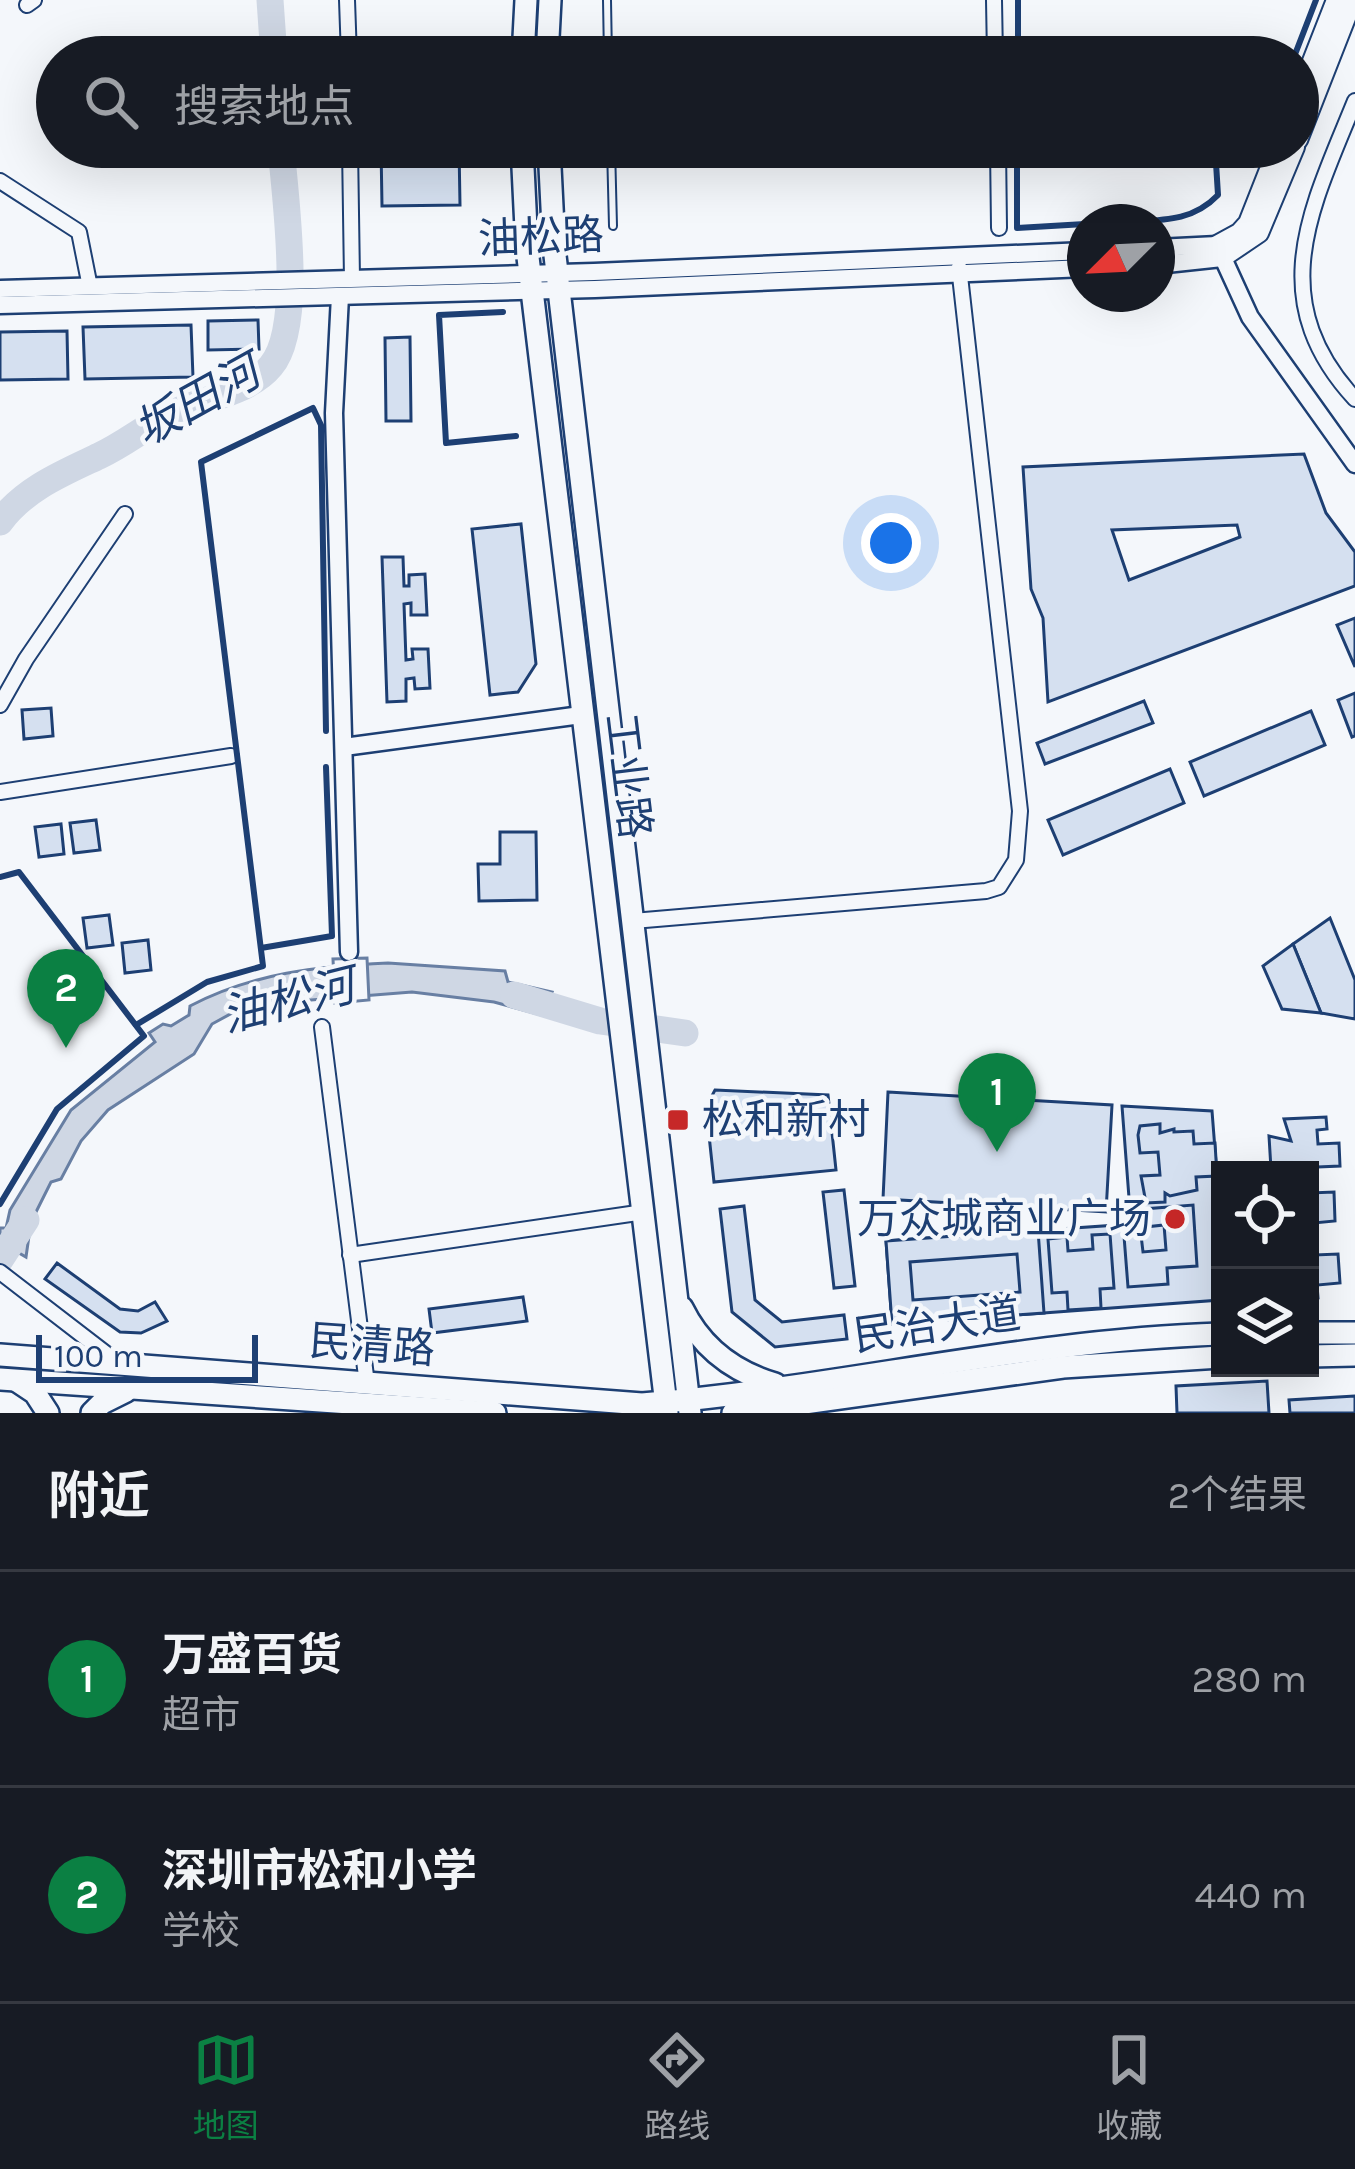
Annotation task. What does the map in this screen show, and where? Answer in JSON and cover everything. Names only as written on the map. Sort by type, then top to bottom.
[{"type":"main road","points":[[525,36],[526,0]]},
{"type":"main road","points":[[548,36],[550,0]]},
{"type":"main road","points":[[1319,43],[1336,0]]},
{"type":"main road","points":[[1319,87],[1353,0]]},
{"type":"main road","name":"工业路","points":[[523,168],[531,282],[581,715],[644,1213],[678,1407]]},
{"type":"main road","name":"工业路","points":[[551,168],[676,1291],[678,1407]]},
{"type":"main road","points":[[1220,251],[1248,223],[1270,168]]},
{"type":"main road","points":[[1220,251],[1241,249],[1259,233],[1286,168]]},
{"type":"main road","points":[[676,1291],[686,1318],[719,1357],[759,1379],[779,1401]]},
{"type":"main road","points":[[1319,1333],[1355,1333]]},
{"type":"main road","name":"民治大道","points":[[733,1413],[1098,1342],[1211,1335]]},
{"type":"main road","name":"民清路","points":[[0,1355],[678,1407]]},
{"type":"main road","points":[[1319,1356],[1355,1355]]},
{"type":"main road","name":"民治大道","points":[[678,1407],[779,1401],[1064,1367],[1211,1358]]},
{"type":"main road","points":[[8,1380],[34,1393],[47,1413]]},
{"type":"main road","name":"民清路","points":[[8,1380],[495,1413]]},
{"type":"main road","points":[[92,1413],[111,1397],[138,1389]]},
{"type":"street","points":[[347,0],[348,36]]},
{"type":"street","points":[[994,0],[995,36]]},
{"type":"street","points":[[1355,101],[1308,217],[1302,257],[1305,298],[1316,338],[1355,399]]},
{"type":"street","points":[[350,168],[352,279]]},
{"type":"street","points":[[999,168],[1000,228]]},
{"type":"street","points":[[0,182],[79,232],[90,286]]},
{"type":"street","points":[[1175,249],[1220,251]]},
{"type":"street","points":[[1175,261],[1220,251]]},
{"type":"street","points":[[1220,251],[1250,317],[1355,464]]},
{"type":"street","name":"油松路","points":[[959,265],[1067,253]]},
{"type":"street","points":[[633,922],[986,891],[999,887],[1016,860],[1020,811],[959,265]]},
{"type":"street","name":"油松路","points":[[331,291],[352,279],[560,282],[959,265],[1067,268]]},
{"type":"street","name":"油松路","points":[[0,289],[331,291],[531,282]]},
{"type":"street","name":"油松路","points":[[0,305],[257,290]]},
{"type":"street","points":[[331,291],[335,748],[349,952]]},
{"type":"street","points":[[0,705],[125,514]]},
{"type":"street","points":[[335,748],[581,715]]},
{"type":"street","points":[[0,792],[231,756]]},
{"type":"street","points":[[322,1028],[367,1384]]},
{"type":"street","points":[[350,1255],[644,1213]]},
{"type":"street","points":[[4,1275],[122,1364]]},
{"type":"lane","points":[[607,0],[608,36]]},
{"type":"lane","points":[[612,168],[614,226]]},
{"type":"water","points":[[388,963],[505,971],[508,982],[552,992],[541,1015],[494,1002],[412,992],[247,1005],[212,1024],[194,1054],[108,1110],[81,1141],[61,1179],[51,1182],[31,1222],[26,1257],[0,1242],[0,1228],[6,1228],[10,1210],[71,1110],[155,1042],[149,1033],[189,1015],[190,1006],[238,986],[311,969]]},
{"type":"pier","points":[[367,958],[369,1000],[335,1003],[333,959]]},
{"type":"building","points":[[381,168],[459,168],[460,205],[382,206]]},
{"type":"building","points":[[258,320],[259,349],[208,350],[208,321]]},
{"type":"building","points":[[191,325],[193,377],[85,379],[83,327]]},
{"type":"building","points":[[67,331],[68,379],[0,380],[0,332]]},
{"type":"building","points":[[410,337],[411,421],[386,421],[385,338]]},
{"type":"building","points":[[1304,454],[1326,513],[1355,552],[1355,586],[1048,702],[1043,618],[1031,589],[1023,467]],"holes":[[[1237,525],[1240,537],[1129,580],[1112,530]]]},
{"type":"building","points":[[521,524],[536,664],[518,692],[490,695],[472,529]]},
{"type":"building","points":[[382,557],[403,557],[404,586],[409,586],[409,575],[425,574],[427,615],[411,615],[411,603],[404,604],[406,660],[413,659],[412,649],[428,649],[430,688],[415,689],[414,678],[406,679],[406,701],[387,702]]},
{"type":"building","points":[[1355,618],[1355,667],[1337,625]]},
{"type":"building","points":[[1355,693],[1355,736],[1352,737],[1338,700]]},
{"type":"building","points":[[1144,701],[1153,723],[1045,764],[1037,743]]},
{"type":"building","points":[[51,708],[53,736],[24,739],[22,710]]},
{"type":"building","points":[[1311,711],[1325,745],[1204,796],[1190,762]]},
{"type":"building","points":[[1170,769],[1184,803],[1063,855],[1048,820]]},
{"type":"building","points":[[96,820],[100,850],[74,853],[70,823]]},
{"type":"building","points":[[61,824],[64,854],[39,857],[35,827]]},
{"type":"building","points":[[500,832],[536,832],[537,900],[479,901],[478,864],[500,864]]},
{"type":"building","points":[[109,915],[113,945],[87,948],[83,918]]},
{"type":"building","points":[[1330,918],[1355,980],[1355,1019],[1321,1013],[1293,944]]},
{"type":"building","points":[[148,940],[151,970],[125,973],[122,943]]},
{"type":"building","points":[[1293,944],[1321,1013],[1282,1009],[1263,966]]},
{"type":"building","points":[[715,1090],[828,1095],[836,1170],[714,1182],[706,1107]]},
{"type":"building","points":[[888,1092],[1112,1105],[1106,1212],[883,1199]]},
{"type":"building","name":"万众城商业广场","points":[[1122,1106],[1212,1111],[1216,1161],[1211,1161],[1211,1301],[892,1324],[886,1241],[1131,1224]]},
{"type":"building","points":[[1326,1117],[1327,1129],[1317,1130],[1318,1144],[1339,1143],[1340,1166],[1271,1161],[1269,1136],[1291,1141],[1284,1119]]},
{"type":"building","points":[[1160,1124],[1160,1133],[1193,1131],[1194,1144],[1215,1143],[1211,1176],[1196,1177],[1197,1190],[1165,1193],[1165,1202],[1146,1203],[1141,1176],[1160,1175],[1158,1152],[1140,1153],[1140,1126]]},
{"type":"building","points":[[844,1190],[855,1286],[834,1288],[823,1192]]},
{"type":"building","points":[[1334,1192],[1335,1221],[1319,1222],[1319,1193]]},
{"type":"building","points":[[1193,1205],[1197,1266],[1167,1268],[1168,1284],[1128,1287],[1124,1236],[1141,1235],[1143,1252],[1166,1250],[1164,1225],[1145,1227],[1144,1209]]},
{"type":"building","points":[[744,1206],[755,1300],[782,1322],[844,1315],[847,1339],[775,1347],[732,1312],[720,1209]]},
{"type":"building","points":[[1038,1230],[1044,1313],[892,1324],[886,1241]],"holes":[[[1017,1254],[1020,1292],[913,1300],[910,1262]]]},
{"type":"building","points":[[1110,1234],[1114,1288],[1100,1289],[1101,1308],[1068,1310],[1067,1292],[1052,1293],[1048,1239],[1067,1237],[1068,1251],[1093,1249],[1092,1235]]},
{"type":"building","points":[[1338,1254],[1340,1283],[1319,1285],[1319,1255]]},
{"type":"building","points":[[57,1263],[120,1309],[138,1311],[155,1302],[167,1321],[141,1333],[120,1332],[45,1279]]},
{"type":"building","points":[[523,1297],[527,1321],[432,1333],[429,1309]]},
{"type":"building","points":[[1267,1381],[1269,1413],[1177,1413],[1176,1386]]},
{"type":"building","points":[[1355,1396],[1355,1413],[1290,1413],[1289,1400]]},
{"type":"waterway","name":"坂田河","points":[[270,0],[273,36]]},
{"type":"waterway","name":"坂田河","points":[[0,522],[45,483],[171,414],[250,383],[271,366],[281,348],[290,293],[283,168]]},
{"type":"waterway","name":"油松河","points":[[514,995],[600,1021],[685,1033]]},
{"type":"waterway","name":"油松河","points":[[0,1260],[26,1220]]},
{"type":"fence","points":[[0,877],[19,872],[144,1036],[57,1109],[0,1204]]},
{"type":"wall","points":[[1018,0],[1018,36]]},
{"type":"wall","points":[[1302,36],[1316,0]]},
{"type":"wall","points":[[1017,168],[1017,228],[1067,225]]},
{"type":"wall","points":[[1175,218],[1198,210],[1218,195],[1216,168]]},
{"type":"wall","points":[[503,312],[439,315],[446,443],[516,436]]},
{"type":"wall","points":[[136,1025],[207,982],[263,966],[201,462],[313,408],[321,425],[326,731]]},
{"type":"wall","points":[[261,948],[332,936],[326,767]]},
{"type":"wall","points":[[0,877],[19,872],[144,1036],[57,1109],[0,1204]]},
{"type":"place","name":"深圳市松和小学","points":[[66,1048]]},
{"type":"place","name":"松和新村","points":[[678,1120]]},
{"type":"place","name":"万盛百货","points":[[997,1152]]},
{"type":"place","name":"万众城商业广场","points":[[1175,1219]]}]
